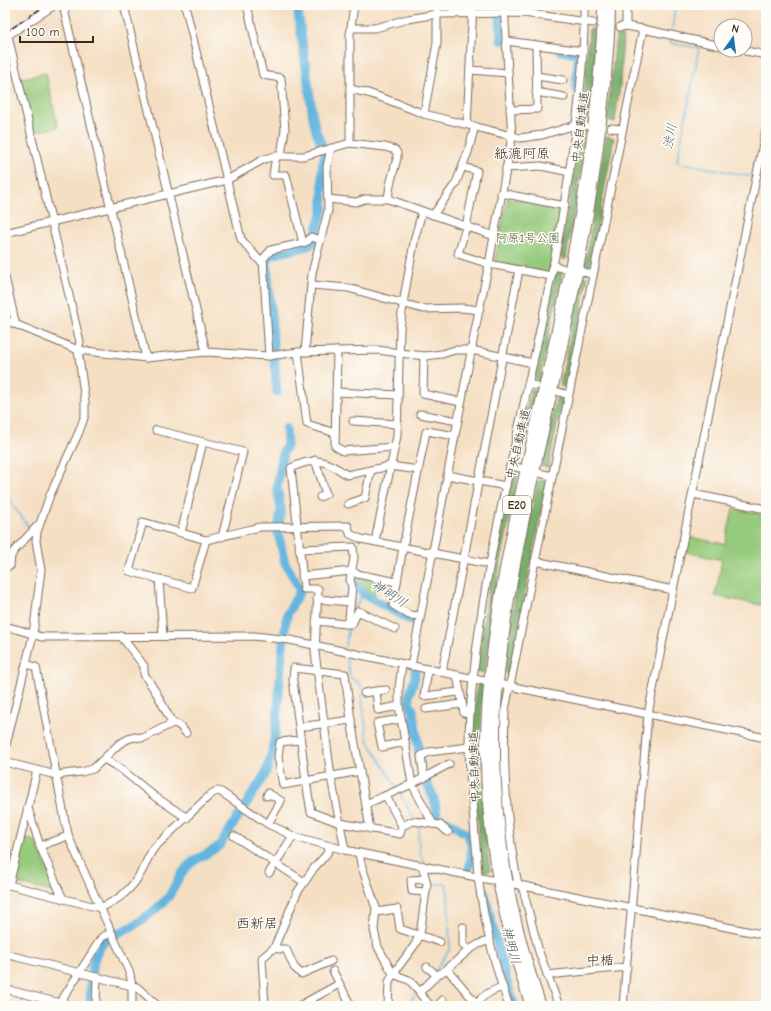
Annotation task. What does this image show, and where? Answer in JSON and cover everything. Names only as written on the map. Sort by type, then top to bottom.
[{"type":"highway","name":"中央自動車道","points":[[531,1006],[520,975],[504,916],[493,851],[486,774],[488,699],[496,622],[508,550],[562,309],[583,198],[592,142],[599,72],[603,5]]},
{"type":"highway","name":"中央自動車道","points":[[541,1006],[522,948],[512,909],[501,842],[495,772],[497,700],[505,624],[517,551],[570,310],[591,199],[607,74],[610,5]]},
{"type":"street","points":[[5,749],[33,635],[41,570],[36,541],[39,523],[50,494],[81,427],[85,415],[85,401],[78,350],[80,342],[6,37],[55,5]]},
{"type":"street","points":[[63,5],[146,358]]},
{"type":"street","points":[[124,5],[206,352]]},
{"type":"street","points":[[185,5],[241,239],[263,263]]},
{"type":"street","points":[[246,5],[263,75],[281,78],[285,130],[273,175],[286,175],[303,243]]},
{"type":"street","points":[[350,143],[351,28],[354,5]]},
{"type":"street","points":[[424,114],[437,43],[437,5]]},
{"type":"street","points":[[467,124],[473,5]]},
{"type":"street","points":[[509,1006],[490,940],[478,878],[471,800],[469,747],[470,716],[475,657],[489,564],[533,363],[565,206],[582,85],[584,5]]},
{"type":"street","points":[[626,5],[623,26],[713,44]]},
{"type":"street","points":[[351,28],[375,28],[408,18],[436,14],[473,13],[504,9],[593,23]]},
{"type":"street","points":[[411,666],[471,350],[489,264],[512,137],[504,9]]},
{"type":"street","points":[[559,1006],[539,952],[517,884],[510,850],[505,797],[504,736],[507,686],[535,560],[642,29]]},
{"type":"street","points":[[506,41],[583,51]]},
{"type":"street","points":[[510,110],[537,110],[536,45]]},
{"type":"street","points":[[753,52],[766,55]]},
{"type":"street","points":[[470,70],[508,73]]},
{"type":"street","points":[[536,76],[563,80]]},
{"type":"street","points":[[350,89],[368,93],[424,114],[475,126],[512,137],[520,138],[542,135],[576,125],[585,126]]},
{"type":"street","points":[[536,92],[564,97]]},
{"type":"street","points":[[433,215],[456,183],[463,167],[475,126]]},
{"type":"street","points":[[611,128],[622,129]]},
{"type":"street","points":[[623,1006],[648,714],[766,129]]},
{"type":"street","points":[[5,233],[227,180],[264,159],[278,155],[304,156],[350,143],[385,147],[395,150],[398,158],[390,185],[388,199]]},
{"type":"street","points":[[331,148],[327,167],[328,211],[312,273],[312,285],[302,352],[307,424],[335,433]]},
{"type":"street","points":[[506,168],[541,166],[570,172]]},
{"type":"street","points":[[463,167],[477,171],[466,227],[458,254],[489,264],[551,276]]},
{"type":"street","points":[[501,193],[565,206]]},
{"type":"street","points":[[328,199],[356,202],[365,199],[388,199],[494,236]]},
{"type":"street","points":[[375,541],[397,436],[399,353],[403,304],[415,237],[422,212]]},
{"type":"street","points":[[272,355],[263,263],[265,256],[271,250],[303,243],[308,241],[311,237],[321,240]]},
{"type":"street","points":[[553,266],[562,268]]},
{"type":"street","points":[[442,672],[519,270]]},
{"type":"street","points":[[584,272],[593,275]]},
{"type":"street","points":[[5,277],[15,321],[14,324]]},
{"type":"street","points":[[312,285],[348,288],[423,309],[462,308],[479,310]]},
{"type":"street","points":[[5,320],[78,350],[146,358],[206,352],[272,355],[302,352],[377,350],[424,356],[442,354],[455,350],[471,350],[533,363]]},
{"type":"street","points":[[338,351],[335,446],[343,451],[394,447]]},
{"type":"street","points":[[424,356],[423,394],[461,402]]},
{"type":"street","points":[[528,384],[536,386]]},
{"type":"street","points":[[336,392],[398,395]]},
{"type":"street","points":[[559,392],[568,395]]},
{"type":"street","points":[[420,414],[458,421]]},
{"type":"street","points":[[354,421],[397,424]]},
{"type":"street","points":[[156,430],[243,452],[222,537]]},
{"type":"street","points":[[420,616],[409,614],[393,605],[403,547],[426,432],[455,436]]},
{"type":"street","points":[[181,533],[203,442]]},
{"type":"street","points":[[345,850],[331,777],[315,652],[318,589],[304,589],[291,468],[304,462],[315,460],[334,466],[348,475],[390,466],[418,470]]},
{"type":"street","points":[[315,460],[326,494],[320,496]]},
{"type":"street","points":[[510,466],[520,468]]},
{"type":"street","points":[[348,504],[365,498],[371,470]]},
{"type":"street","points":[[539,473],[552,476]]},
{"type":"street","points":[[447,475],[506,486]]},
{"type":"street","points":[[693,494],[766,509]]},
{"type":"street","points":[[206,540],[192,588],[129,570],[143,522],[206,540],[260,527],[278,528],[344,525],[348,526],[350,534],[361,538],[489,564]]},
{"type":"street","points":[[5,568],[10,566],[11,556],[14,551],[39,523]]},
{"type":"street","points":[[299,549],[354,547],[354,558],[350,580],[352,587],[349,618],[346,624]]},
{"type":"street","points":[[535,560],[673,590]]},
{"type":"street","points":[[302,576],[352,571],[357,574],[397,582]]},
{"type":"street","points":[[160,579],[163,636]]},
{"type":"street","points":[[317,599],[350,602]]},
{"type":"street","points":[[316,621],[352,624],[358,611],[395,628]]},
{"type":"street","points":[[5,627],[22,630],[42,637],[254,636],[290,640],[484,681]]},
{"type":"street","points":[[121,636],[144,666],[144,674],[157,694],[170,719],[173,723],[179,725],[186,733]]},
{"type":"street","points":[[26,664],[36,667],[68,836],[130,974],[132,986],[132,1006]]},
{"type":"street","points":[[402,664],[399,688],[399,706],[412,784],[433,824]]},
{"type":"street","points":[[370,829],[351,720],[345,674],[294,668],[293,680],[300,740],[311,812],[340,822],[370,829],[400,834],[402,826],[386,796]]},
{"type":"street","points":[[428,670],[424,696],[459,692]]},
{"type":"street","points":[[456,675],[461,704],[464,712],[470,716]]},
{"type":"street","points":[[507,686],[766,738]]},
{"type":"street","points":[[364,693],[386,690]]},
{"type":"street","points":[[376,692],[378,710],[399,706]]},
{"type":"street","points":[[426,708],[461,704]]},
{"type":"street","points":[[401,719],[376,723],[382,747],[404,742]]},
{"type":"street","points":[[299,727],[351,720]]},
{"type":"street","points":[[5,762],[56,775],[82,772],[93,769],[119,744],[128,739],[134,737],[144,738],[173,723]]},
{"type":"street","points":[[300,740],[280,742],[278,757],[283,784],[306,782],[360,771]]},
{"type":"street","points":[[424,778],[421,756],[429,752],[469,747]]},
{"type":"street","points":[[104,759],[122,769],[154,796],[187,818]]},
{"type":"street","points":[[366,804],[412,784],[449,764]]},
{"type":"street","points":[[37,770],[7,885],[100,908],[114,902],[130,888],[138,877],[151,852],[217,791],[221,792],[268,824],[293,836],[331,847],[491,880]]},
{"type":"street","points":[[267,796],[268,793],[281,801],[268,824]]},
{"type":"street","points":[[28,808],[40,846],[63,899]]},
{"type":"street","points":[[402,826],[413,821],[440,825],[448,832]]},
{"type":"street","points":[[40,846],[68,836]]},
{"type":"street","points":[[234,836],[304,882]]},
{"type":"street","points":[[269,873],[293,836]]},
{"type":"street","points":[[265,1006],[262,958],[274,948],[297,893],[331,847]]},
{"type":"street","points":[[359,853],[361,864],[376,908],[374,936],[378,947],[393,974],[409,980],[431,1006]]},
{"type":"street","points":[[388,1006],[389,982],[420,935],[426,892],[422,865]]},
{"type":"street","points":[[425,879],[411,880],[412,891],[426,892]]},
{"type":"street","points":[[517,884],[632,909],[766,935]]},
{"type":"street","points":[[376,912],[397,909],[400,929],[440,942]]},
{"type":"street","points":[[463,927],[463,945],[469,950]]},
{"type":"street","points":[[60,1004],[102,937],[111,933]]},
{"type":"street","points":[[420,992],[436,976],[447,969],[469,950],[490,940]]},
{"type":"street","points":[[274,948],[280,950],[286,949],[294,966],[301,974],[331,960]]},
{"type":"street","points":[[5,954],[137,987],[158,1006]]},
{"type":"street","points":[[427,967],[434,972],[436,976]]},
{"type":"street","points":[[547,975],[627,967]]},
{"type":"street","points":[[447,969],[476,1003],[485,994],[503,987]]},
{"type":"street","points":[[333,971],[351,1006]]},
{"type":"street","points":[[96,1006],[97,977]]},
{"type":"street","points":[[299,1006],[339,984]]},
{"type":"street","points":[[5,989],[72,1006]]},
{"type":"street","points":[[437,1006],[443,1000]]},
{"type":"green space","points":[[589,29],[597,29],[590,121],[581,118],[584,100]]},
{"type":"green space","points":[[616,35],[623,36],[620,85],[615,122],[607,120]]},
{"type":"green space","points":[[46,73],[58,127],[31,133],[18,79]]},
{"type":"green space","points":[[581,132],[587,133],[566,259],[562,259],[560,254]]},
{"type":"green space","points":[[606,136],[614,138],[590,266],[585,265]]},
{"type":"green space","name":"阿原1号公園","points":[[508,198],[561,207],[549,273],[496,263],[495,260]]},
{"type":"green space","points":[[556,272],[562,273],[539,383],[533,377]]},
{"type":"green space","points":[[582,276],[588,277],[566,387],[560,386]]},
{"type":"green space","points":[[531,389],[537,390],[521,458],[516,457]]},
{"type":"green space","points":[[557,395],[563,397],[548,468],[541,466]]},
{"type":"green space","points":[[512,472],[518,474],[495,593],[485,673],[477,672],[488,590]]},
{"type":"green space","points":[[538,480],[547,481],[509,675],[505,673],[516,587]]},
{"type":"green space","points":[[733,509],[766,515],[766,606],[715,596],[722,560],[686,552],[689,537],[725,544]]},
{"type":"green space","points":[[355,576],[377,581],[374,599],[366,594],[354,582]]},
{"type":"green space","points":[[484,683],[480,730],[480,754],[482,801],[490,871],[485,872],[482,869],[474,778],[473,732],[477,685]]},
{"type":"green space","points":[[24,838],[35,841],[57,890],[55,893],[16,883],[14,881]]},
{"type":"waterway","points":[[277,392],[267,265],[268,259],[272,255],[309,246],[313,242],[323,210],[322,168],[325,152],[316,131],[313,118],[298,12],[299,5]]},
{"type":"waterway","points":[[672,31],[675,5]]},
{"type":"waterway","name":"渋川","points":[[500,17],[502,41]]},
{"type":"waterway","name":"渋川","points":[[671,40],[670,43],[699,48],[677,162],[754,177]]},
{"type":"waterway","name":"渋川","points":[[561,51],[578,54],[576,89]]},
{"type":"waterway","name":"渋川","points":[[758,178],[766,179]]},
{"type":"waterway","points":[[90,1006],[92,969],[99,949],[107,939],[134,925],[155,910],[169,896],[179,877],[187,867],[220,845],[266,773],[270,761],[274,738],[286,620],[288,613],[300,591],[285,563],[278,532],[281,509],[277,487],[283,452],[287,445],[286,428]]},
{"type":"waterway","points":[[5,486],[12,504],[30,529]]},
{"type":"waterway","name":"神明川","points":[[352,582],[365,595],[408,619],[417,621]]},
{"type":"waterway","points":[[354,611],[363,593]]},
{"type":"waterway","points":[[345,647],[349,626]]},
{"type":"waterway","points":[[346,655],[350,677],[361,685],[361,691]]},
{"type":"waterway","name":"神明川","points":[[415,671],[415,677],[409,696],[410,704],[413,710],[420,765]]},
{"type":"waterway","points":[[362,695],[367,739],[397,788]]},
{"type":"waterway","name":"神明川","points":[[424,780],[434,798],[437,818],[451,823],[467,833],[471,843],[471,857],[468,872]]},
{"type":"waterway","points":[[400,793],[414,819]]},
{"type":"waterway","points":[[420,825],[419,844],[424,862]]},
{"type":"waterway","points":[[430,884],[446,884],[448,894],[450,949],[435,971]]},
{"type":"waterway","name":"神明川","points":[[484,891],[514,1006]]},
{"type":"waterway","points":[[416,993],[412,999],[416,1006]]},
{"type":"railway","points":[[5,33],[46,5]]},
{"type":"district","name":"紙漉阿原","points":[[522,153]]},
{"type":"district","name":"西新居","points":[[257,923]]},
{"type":"district","name":"中楯","points":[[600,960]]}]
